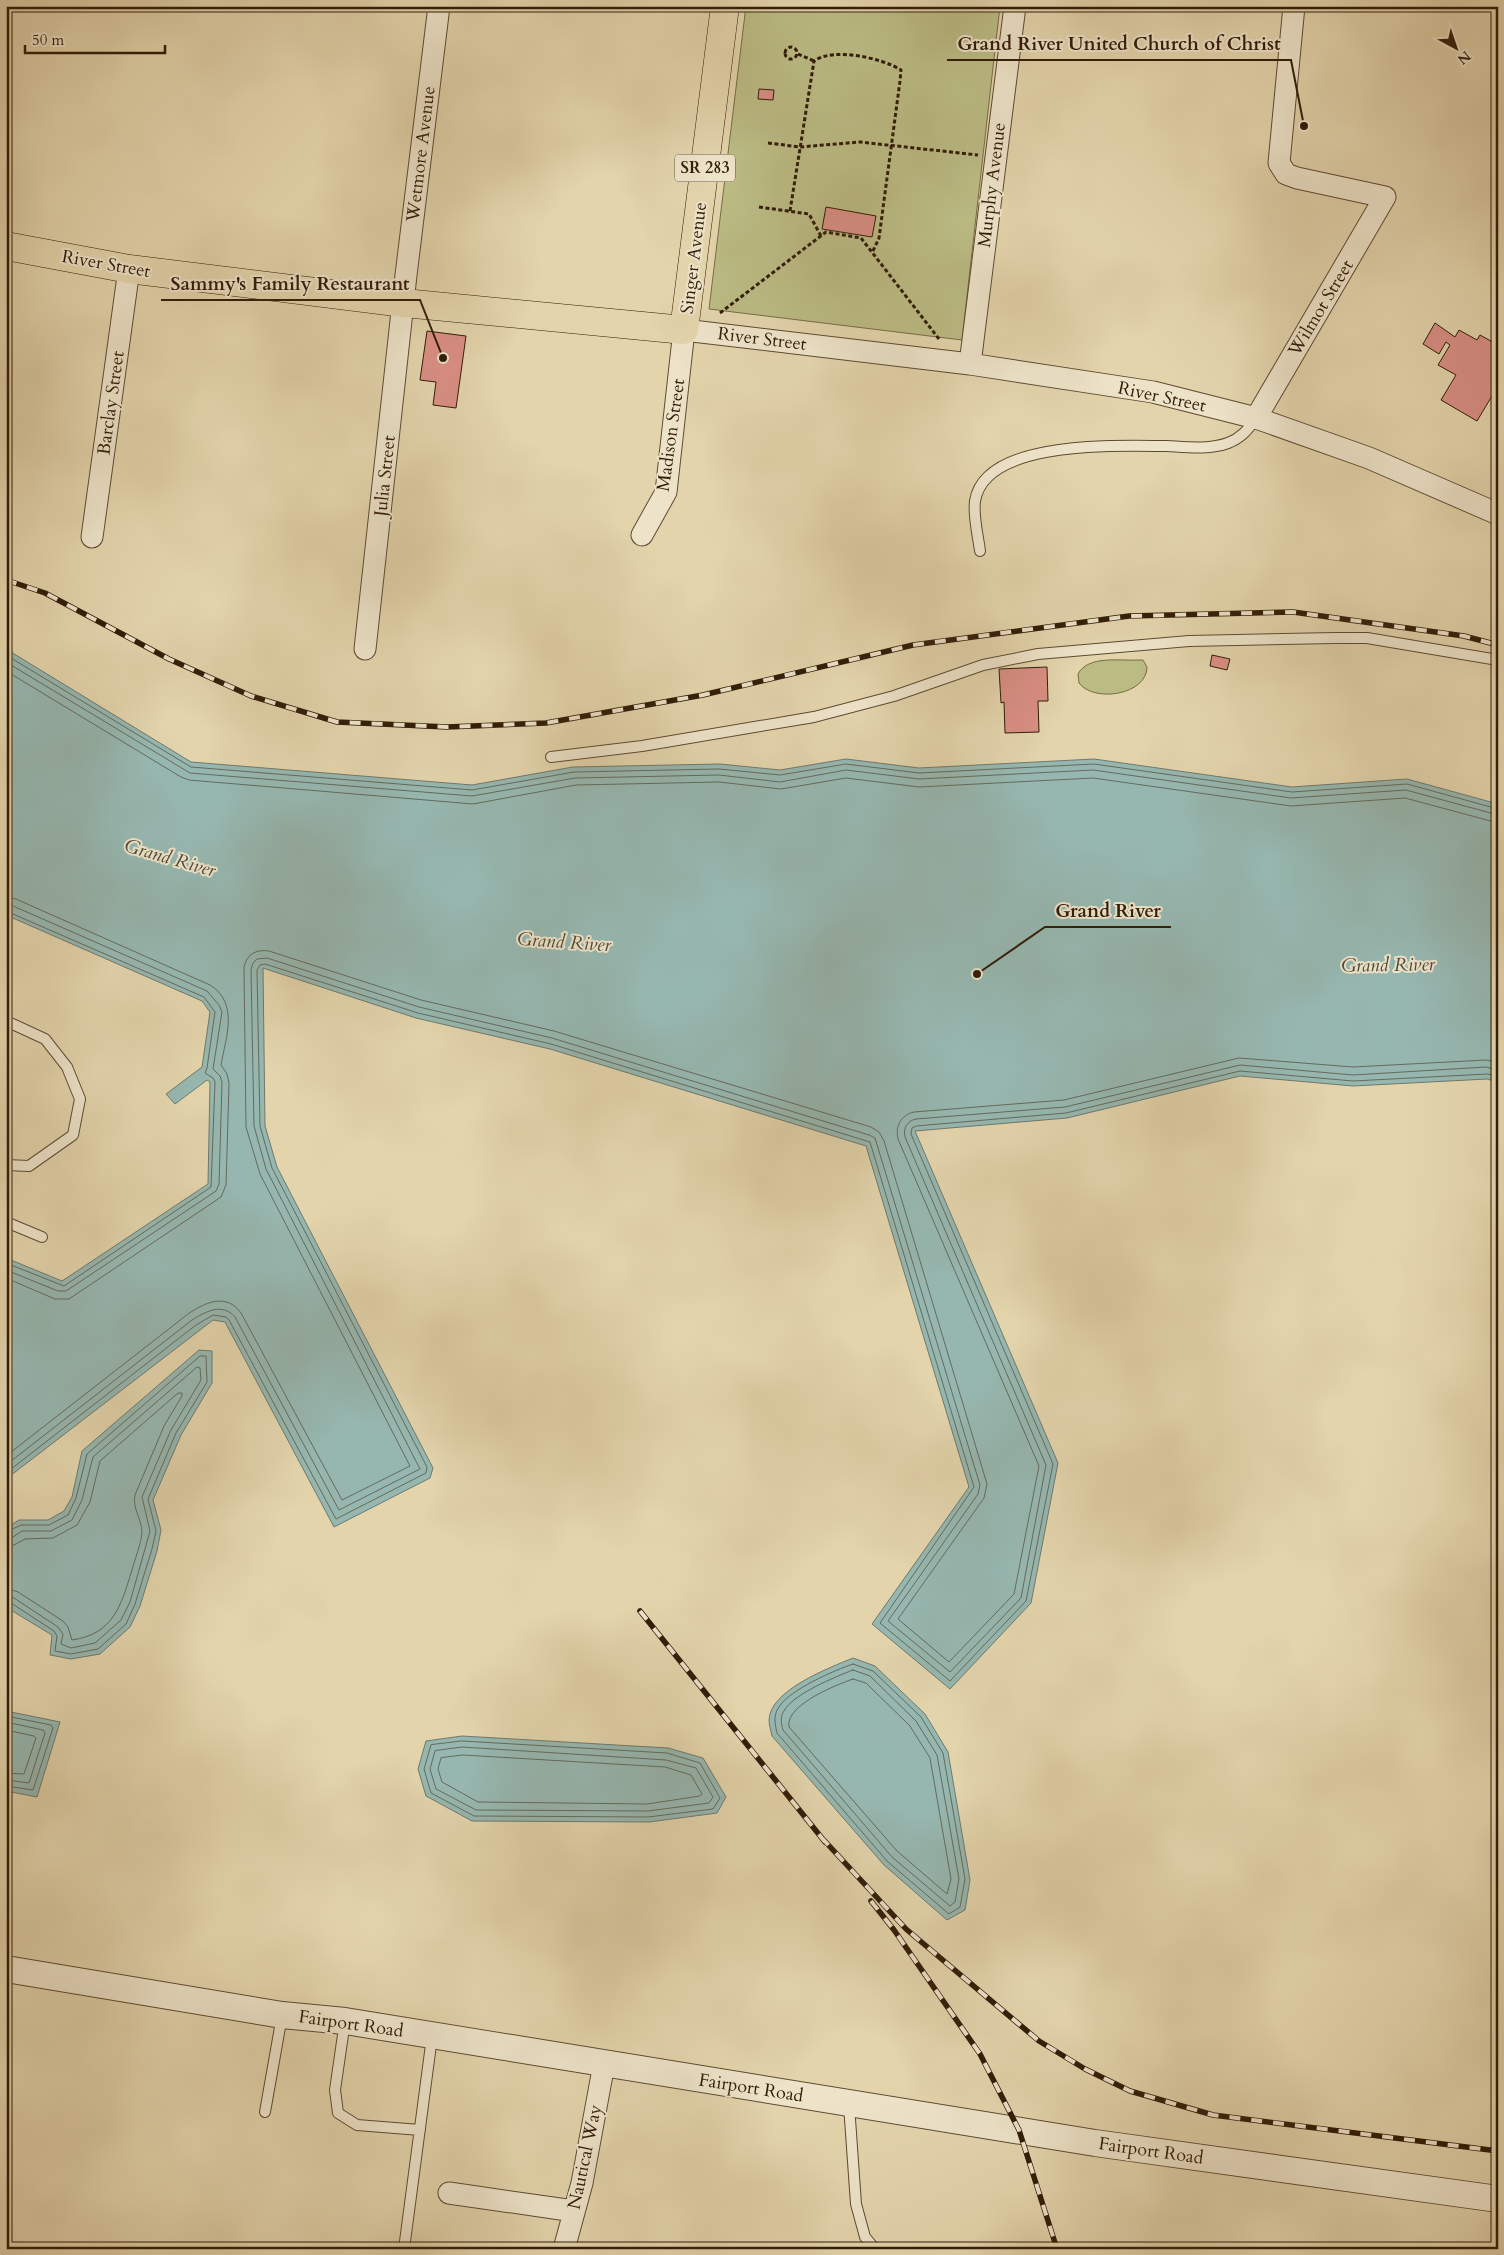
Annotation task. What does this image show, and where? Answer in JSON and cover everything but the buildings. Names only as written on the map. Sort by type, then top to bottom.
[{"type":"main road","name":"Singer Avenue","points":[[684,330],[725,6]]},
{"type":"main road","name":"River Street","points":[[6,246],[129,269],[404,303],[684,330]]},
{"type":"street","name":"Wetmore Avenue","points":[[404,303],[439,6]]},
{"type":"street","name":"Murphy Avenue","points":[[970,364],[1015,6]]},
{"type":"street","name":"Wilmot Street","points":[[1256,418],[1385,197],[1297,178],[1286,174],[1279,163],[1294,6]]},
{"type":"street","name":"Barclay Street","points":[[92,537],[129,269]]},
{"type":"street","name":"Julia Street","points":[[365,649],[404,303]]},
{"type":"street","name":"River Street","points":[[684,330],[970,364],[1153,392],[1256,418],[1369,458],[1498,514]]},
{"type":"street","name":"Madison Street","points":[[642,535],[666,492],[684,330]]},
{"type":"street","name":"Fairport Road","points":[[6,1969],[282,2015],[345,2021],[1095,2143],[1498,2199]]},
{"type":"street","name":"Nautical Way","points":[[564,2249],[582,2183],[604,2064]]},
{"type":"street","points":[[449,2193],[574,2211]]},
{"type":"lane","points":[[980,551],[975,516],[975,501],[979,490],[986,478],[998,468],[1014,459],[1041,453],[1120,446],[1211,447],[1240,437],[1256,418]]},
{"type":"lane","points":[[551,757],[642,746],[814,717],[894,696],[983,666],[1038,654],[1189,641],[1367,638],[1498,660]]},
{"type":"lane","points":[[6,1021],[45,1039],[67,1067],[80,1099],[73,1135],[29,1166],[6,1165]]},
{"type":"lane","points":[[6,1222],[42,1236]]},
{"type":"lane","points":[[265,2112],[282,2015]]},
{"type":"lane","points":[[345,2021],[335,2090],[338,2113],[357,2125],[420,2130]]},
{"type":"lane","points":[[404,2249],[432,2036]]},
{"type":"lane","points":[[849,2104],[856,2204],[865,2237],[875,2249]]},
{"type":"path","points":[[798,54],[790,59],[786,57],[786,51],[792,46],[796,48],[798,54],[814,61],[827,55],[867,57],[890,63],[901,70],[879,238],[872,253]]},
{"type":"path","points":[[790,211],[814,61]]},
{"type":"path","points":[[768,143],[800,147],[860,142],[996,157]]},
{"type":"path","points":[[759,207],[809,214],[821,236]]},
{"type":"path","points":[[720,313],[826,232],[861,238],[939,339]]},
{"type":"green space","points":[[746,6],[1000,6],[962,340],[709,309]]},
{"type":"green space","points":[[1143,660],[1147,667],[1145,677],[1129,690],[1119,693],[1096,693],[1086,689],[1079,683],[1078,674],[1083,668],[1097,661]]},
{"type":"water","points":[[6,649],[191,762],[472,785],[573,767],[720,764],[780,770],[846,759],[919,768],[1094,759],[1292,787],[1407,779],[1498,804],[1498,1082],[1487,1079],[1353,1086],[1240,1076],[1067,1118],[915,1131],[1058,1463],[1031,1603],[950,1689],[872,1624],[969,1487],[866,1146],[550,1049],[416,1018],[263,968],[265,1126],[277,1167],[433,1468],[430,1478],[334,1527],[225,1322],[213,1320],[6,1479],[6,1258],[62,1281],[208,1184],[210,1082],[207,1080],[175,1104],[166,1094],[202,1067],[210,1012],[202,1001],[6,915]]},
{"type":"water","points":[[199,1350],[212,1351],[212,1383],[181,1435],[153,1500],[161,1530],[157,1551],[140,1606],[130,1627],[100,1654],[71,1659],[50,1655],[52,1635],[9,1609],[6,1604],[6,1528],[19,1520],[48,1520],[64,1511],[72,1497],[82,1451]]},
{"type":"water","points":[[853,1658],[875,1666],[925,1714],[948,1752],[970,1880],[965,1910],[947,1920],[884,1865],[772,1736],[769,1720],[772,1709],[779,1699],[816,1674]]},
{"type":"water","points":[[6,1711],[60,1722],[37,1797],[6,1791]]},
{"type":"water","points":[[462,1736],[668,1748],[703,1758],[726,1797],[717,1813],[649,1822],[472,1821],[426,1796],[418,1769],[426,1741]]},
{"type":"railway","points":[[6,580],[45,593],[169,659],[251,696],[337,722],[447,727],[546,723],[703,695],[913,645],[1129,616],[1293,612],[1464,636],[1498,645]]},
{"type":"railway","points":[[640,1611],[825,1842]]},
{"type":"railway","points":[[821,1837],[906,1929],[1039,2041],[1085,2069],[1130,2091],[1213,2115],[1498,2151]]},
{"type":"railway","points":[[871,1901],[894,1930],[980,2054],[1019,2130],[1057,2249]]},
{"type":"place","name":"Grand River United Church of Christ","points":[[1304,126]]},
{"type":"place","name":"Sammy's Family Restaurant","points":[[443,358]]},
{"type":"place","name":"Grand River","points":[[977,974]]}]
